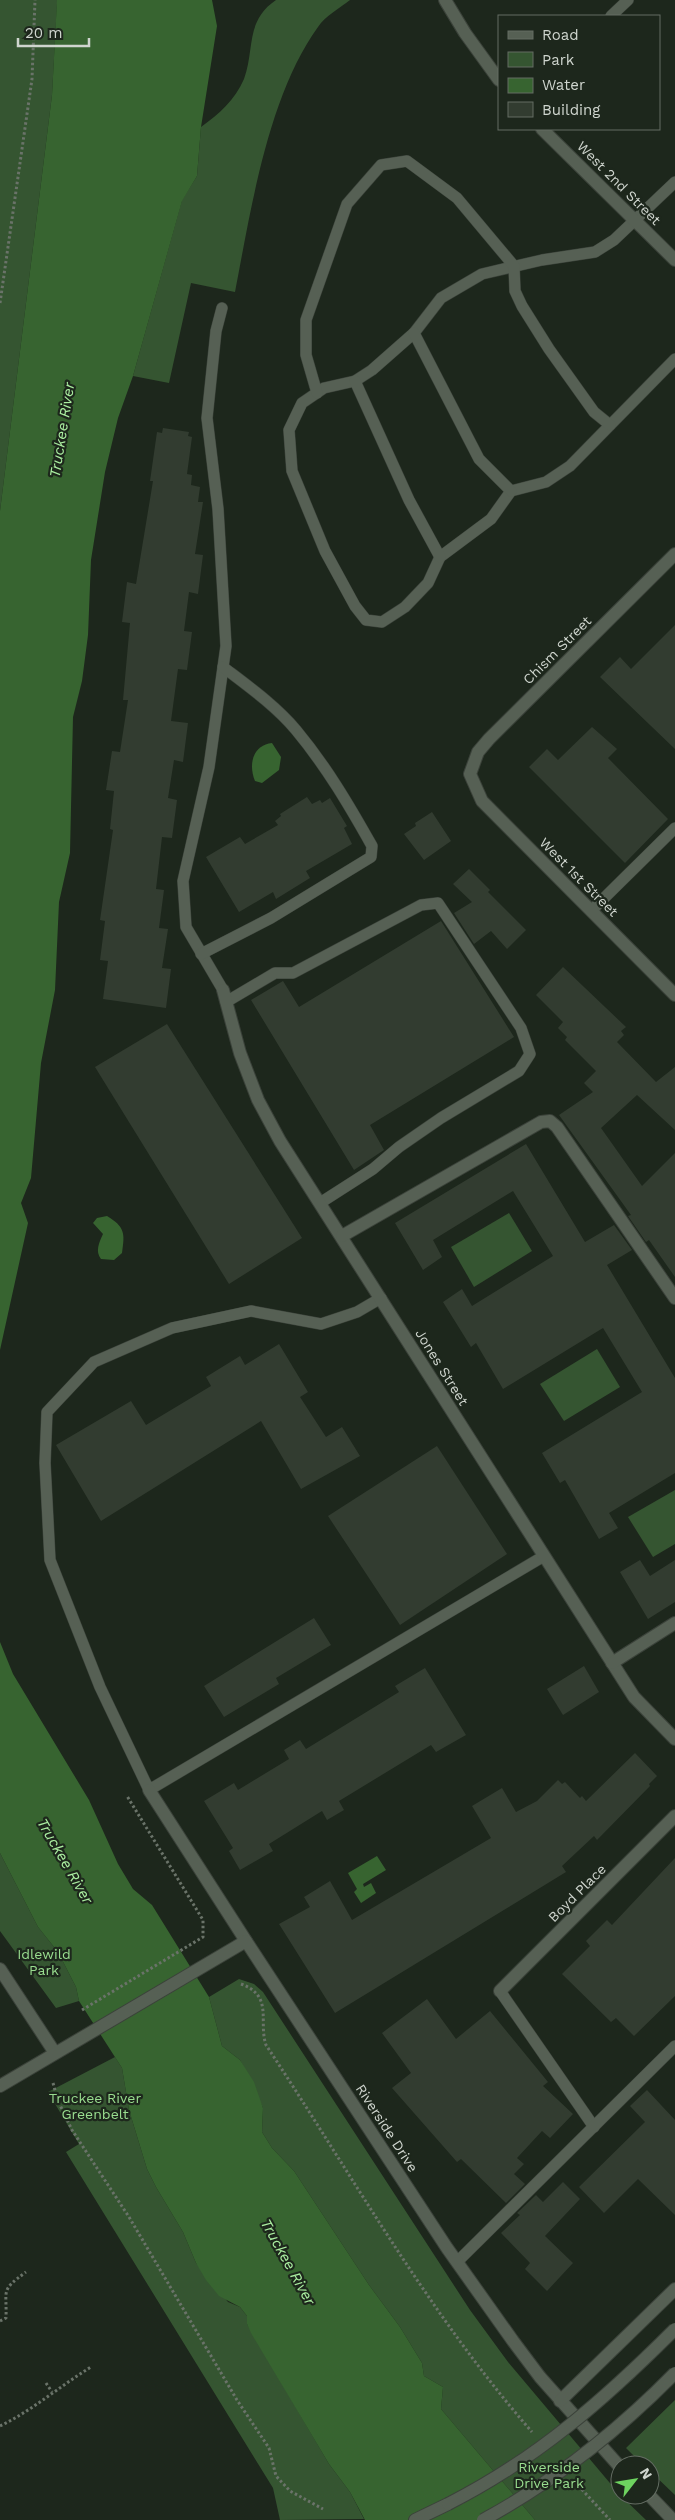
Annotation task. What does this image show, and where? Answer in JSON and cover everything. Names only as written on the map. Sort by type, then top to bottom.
[{"type":"street","points":[[446,0],[465,34],[498,79]]},
{"type":"street","name":"West 2nd Street","points":[[543,130],[675,260]]},
{"type":"street","name":"Chism Street","points":[[470,774],[478,752],[489,739],[675,554]]},
{"type":"street","name":"West 1st Street","points":[[470,774],[482,801],[675,995]]},
{"type":"street","name":"Jones Street","points":[[224,996],[240,1053],[258,1100],[280,1141],[634,1697],[675,1739]]},
{"type":"street","points":[[342,1236],[541,1122],[550,1121],[557,1127],[675,1298]]},
{"type":"street","points":[[612,1663],[675,1624]]},
{"type":"street","name":"Riverside Drive","points":[[149,1790],[457,2262],[513,2341],[560,2401],[610,2456]]},
{"type":"street","name":"Boyd Place","points":[[500,1991],[675,1816]]},
{"type":"street","points":[[0,2086],[246,1941]]},
{"type":"street","points":[[0,1969],[55,2053]]},
{"type":"street","points":[[560,2401],[675,2290]]},
{"type":"street","points":[[415,2520],[448,2504],[511,2468],[559,2435],[611,2392],[675,2328]]},
{"type":"street","points":[[483,2520],[555,2474],[590,2448],[636,2410],[675,2373]]},
{"type":"street","points":[[659,2505],[673,2520]]},
{"type":"lane","points":[[613,15],[628,0]]},
{"type":"lane","points":[[317,393],[306,355],[306,320],[347,204],[381,165],[407,161],[457,198],[514,266],[515,291],[522,306],[549,349],[594,412],[610,425]]},
{"type":"lane","points":[[675,182],[614,240],[595,252],[514,266],[482,274],[441,298],[414,333],[372,370],[356,381],[324,388],[302,403],[289,430],[292,471],[325,551],[355,606],[366,620],[382,622],[405,607],[428,583],[440,556],[492,519],[511,491],[546,482],[570,466],[675,359]]},
{"type":"lane","points":[[222,308],[216,331],[207,418],[218,509],[226,646],[209,767],[183,881],[186,928],[224,996],[275,974],[293,973],[420,905],[438,903],[521,1028],[530,1054],[519,1071],[441,1118],[399,1147],[373,1169],[320,1203]]},
{"type":"lane","points":[[414,333],[479,459],[511,491]]},
{"type":"lane","points":[[356,381],[409,500],[440,556]]},
{"type":"lane","points":[[201,954],[271,918],[371,856],[372,846],[342,791],[295,729],[257,693],[223,667]]},
{"type":"lane","points":[[591,911],[675,828]]},
{"type":"lane","points":[[381,1298],[357,1312],[321,1324],[251,1311],[172,1328],[94,1362],[47,1412],[45,1463],[50,1560],[100,1687],[149,1790],[544,1556]]},
{"type":"lane","points":[[500,1991],[594,2127]]},
{"type":"lane","points":[[457,2262],[675,2046]]},
{"type":"path","points":[[0,302],[32,79],[35,0]]},
{"type":"path","points":[[82,2010],[202,1936],[203,1920],[127,1796]]},
{"type":"path","points":[[241,1984],[248,1986],[261,2001],[264,2009],[263,2036],[266,2045],[372,2212],[450,2327],[537,2439]]},
{"type":"path","points":[[53,2083],[72,2130],[129,2217],[237,2400],[269,2448],[276,2476],[290,2490],[323,2508]]},
{"type":"path","points":[[0,2321],[6,2318],[3,2295],[9,2282],[26,2272]]},
{"type":"path","points":[[0,2426],[31,2410],[52,2392],[91,2367]]},
{"type":"path","points":[[46,2383],[52,2392]]},
{"type":"path","points":[[569,2476],[610,2520]]},
{"type":"green space","points":[[0,0],[57,0],[57,4],[52,95],[0,511]]},
{"type":"green space","points":[[276,0],[350,0],[318,27],[301,55],[286,86],[274,119],[255,190],[235,292],[191,283],[169,383],[133,376],[182,200],[197,176],[201,127],[226,106],[236,94],[244,79],[255,26],[266,8]]},
{"type":"green space","points":[[509,1213],[532,1251],[474,1287],[451,1247]]},
{"type":"green space","points":[[597,1349],[620,1387],[564,1421],[540,1384]]},
{"type":"green space","points":[[675,1490],[675,1544],[653,1557],[628,1517]]},
{"type":"green space","name":"Idlewild Park","points":[[0,1853],[38,1927],[58,1952],[76,1987],[79,2001],[56,2008],[0,1931]]},
{"type":"green space","name":"Riverside Drive Park","points":[[239,1979],[254,1984],[263,1992],[470,2310],[508,2362],[610,2483],[610,2505],[630,2505],[646,2520],[535,2520],[441,2409],[443,2387],[424,2376],[422,2363],[400,2327],[369,2285],[294,2171],[272,2148],[262,2132],[263,2108],[240,2060],[222,2046],[209,1997]]},
{"type":"green space","name":"Truckee River Greenbelt","points":[[115,2057],[122,2068],[129,2110],[147,2169],[183,2232],[196,2263],[228,2302],[240,2307],[247,2316],[247,2324],[329,2464],[350,2492],[364,2519],[280,2520],[273,2488],[66,2152],[79,2144],[48,2092]]},
{"type":"green space","points":[[675,2400],[675,2495],[660,2481],[660,2455],[633,2455],[626,2448]]},
{"type":"water","name":"Truckee River","points":[[57,0],[212,0],[217,26],[201,127],[197,176],[182,201],[133,376],[118,418],[105,472],[91,560],[88,635],[82,681],[73,717],[70,853],[59,902],[55,990],[41,1063],[31,1178],[21,1203],[28,1223],[0,1350],[0,511],[52,95]]},
{"type":"water","points":[[272,743],[281,757],[279,770],[262,783],[255,781],[252,762],[256,751],[260,747]]},
{"type":"water","points":[[107,1216],[120,1227],[123,1235],[122,1253],[114,1260],[101,1259],[99,1256],[98,1247],[103,1234],[93,1223],[97,1218]]},
{"type":"water","name":"Truckee River","points":[[0,1642],[13,1674],[89,1800],[118,1864],[133,1889],[152,1905],[209,1997],[222,2046],[240,2060],[254,2082],[263,2108],[262,2132],[272,2148],[294,2171],[369,2285],[400,2327],[422,2363],[424,2376],[443,2387],[441,2409],[535,2520],[365,2520],[350,2492],[329,2464],[251,2333],[247,2324],[247,2316],[240,2307],[219,2296],[206,2280],[196,2263],[183,2232],[147,2169],[129,2110],[122,2068],[79,2001],[76,1987],[58,1952],[38,1927],[0,1853]]},
{"type":"water","points":[[377,1856],[386,1870],[363,1884],[364,1887],[371,1883],[376,1893],[361,1903],[354,1892],[357,1889],[348,1873]]},
{"type":"building","points":[[163,428],[189,432],[188,436],[192,437],[187,474],[192,475],[191,485],[200,487],[198,502],[203,502],[195,554],[203,555],[198,594],[189,592],[184,631],[192,632],[187,670],[178,669],[171,721],[188,723],[183,762],[174,760],[168,798],[177,800],[172,838],[162,837],[156,889],[164,890],[159,928],[168,929],[162,968],[171,969],[166,1008],[103,999],[108,961],[100,960],[105,921],[100,920],[113,830],[110,829],[114,791],[106,790],[112,751],[120,752],[128,700],[123,700],[130,623],[122,622],[127,582],[136,584],[153,481],[150,481],[157,432],[162,433]]},
{"type":"building","points":[[675,625],[675,749],[600,677],[620,657],[631,669]]},
{"type":"building","points":[[592,727],[617,749],[608,758],[668,819],[625,863],[529,767],[547,749],[558,760]]},
{"type":"building","points":[[307,797],[312,804],[320,800],[322,803],[330,798],[347,826],[344,828],[352,844],[306,871],[310,878],[276,899],[273,892],[239,912],[206,857],[240,837],[245,844],[278,825],[275,821],[281,816],[280,814]]},
{"type":"building","points":[[432,812],[451,841],[424,860],[404,834],[416,826],[415,823]]},
{"type":"building","points":[[469,869],[490,890],[488,892],[526,930],[507,949],[491,931],[474,944],[454,913],[472,902],[453,884]]},
{"type":"building","points":[[441,921],[514,1037],[370,1125],[384,1150],[354,1170],[251,1000],[283,981],[299,1007]]},
{"type":"building","points":[[563,967],[626,1027],[621,1031],[624,1035],[617,1042],[656,1082],[675,1067],[675,1130],[637,1095],[601,1128],[642,1186],[675,1153],[675,1277],[649,1240],[646,1242],[628,1216],[631,1215],[559,1115],[593,1092],[584,1083],[596,1071],[565,1040],[567,1037],[558,1028],[563,1022],[536,995]]},
{"type":"building","points":[[167,1024],[302,1238],[229,1284],[95,1067]]},
{"type":"building","points":[[526,1144],[585,1242],[614,1225],[632,1250],[607,1265],[675,1378],[675,1473],[609,1513],[618,1528],[599,1539],[565,1480],[560,1483],[542,1453],[642,1392],[603,1328],[503,1389],[476,1343],[471,1347],[443,1302],[462,1289],[472,1306],[553,1256],[513,1191],[433,1240],[442,1257],[423,1270],[395,1223]]},
{"type":"building","points":[[279,1344],[308,1392],[300,1397],[326,1437],[342,1427],[360,1456],[301,1489],[261,1421],[101,1521],[56,1445],[131,1401],[146,1425],[211,1386],[206,1377],[240,1356],[245,1365]]},
{"type":"building","points":[[437,1446],[507,1554],[400,1625],[328,1516]]},
{"type":"building","points":[[640,1560],[650,1576],[675,1560],[675,1602],[648,1619],[620,1572]]},
{"type":"building","points":[[314,1618],[331,1645],[276,1678],[279,1684],[224,1717],[204,1686]]},
{"type":"building","points":[[584,1666],[599,1692],[563,1715],[547,1689]]},
{"type":"building","points":[[425,1668],[466,1735],[436,1752],[431,1745],[339,1801],[344,1810],[327,1820],[322,1811],[269,1844],[273,1851],[240,1870],[229,1851],[233,1848],[204,1801],[234,1783],[238,1790],[289,1759],[284,1750],[300,1740],[306,1749],[399,1692],[395,1686]]},
{"type":"building","points":[[635,1753],[657,1776],[649,1784],[650,1786],[597,1840],[594,1836],[562,1866],[566,1872],[335,2013],[279,1924],[310,1907],[304,1897],[330,1881],[352,1920],[491,1838],[472,1806],[502,1788],[516,1812],[537,1801],[558,1780],[562,1784],[565,1782],[580,1798],[582,1796],[586,1801]]},
{"type":"building","points":[[675,1858],[675,1996],[634,2036],[616,2018],[611,2022],[562,1974],[590,1946],[586,1941],[607,1920],[612,1925]]},
{"type":"building","points":[[427,1999],[456,2039],[490,2011],[548,2082],[543,2086],[573,2114],[550,2138],[542,2131],[517,2158],[524,2164],[514,2174],[525,2184],[506,2203],[461,2159],[457,2162],[392,2088],[411,2073],[382,2033]]},
{"type":"building","points":[[647,2090],[675,2120],[675,2215],[638,2179],[604,2213],[579,2187],[645,2122],[630,2106]]},
{"type":"building","points":[[563,2182],[580,2199],[545,2236],[573,2263],[547,2291],[525,2269],[530,2263],[501,2233],[520,2215],[517,2213],[536,2195],[543,2202]]}]
